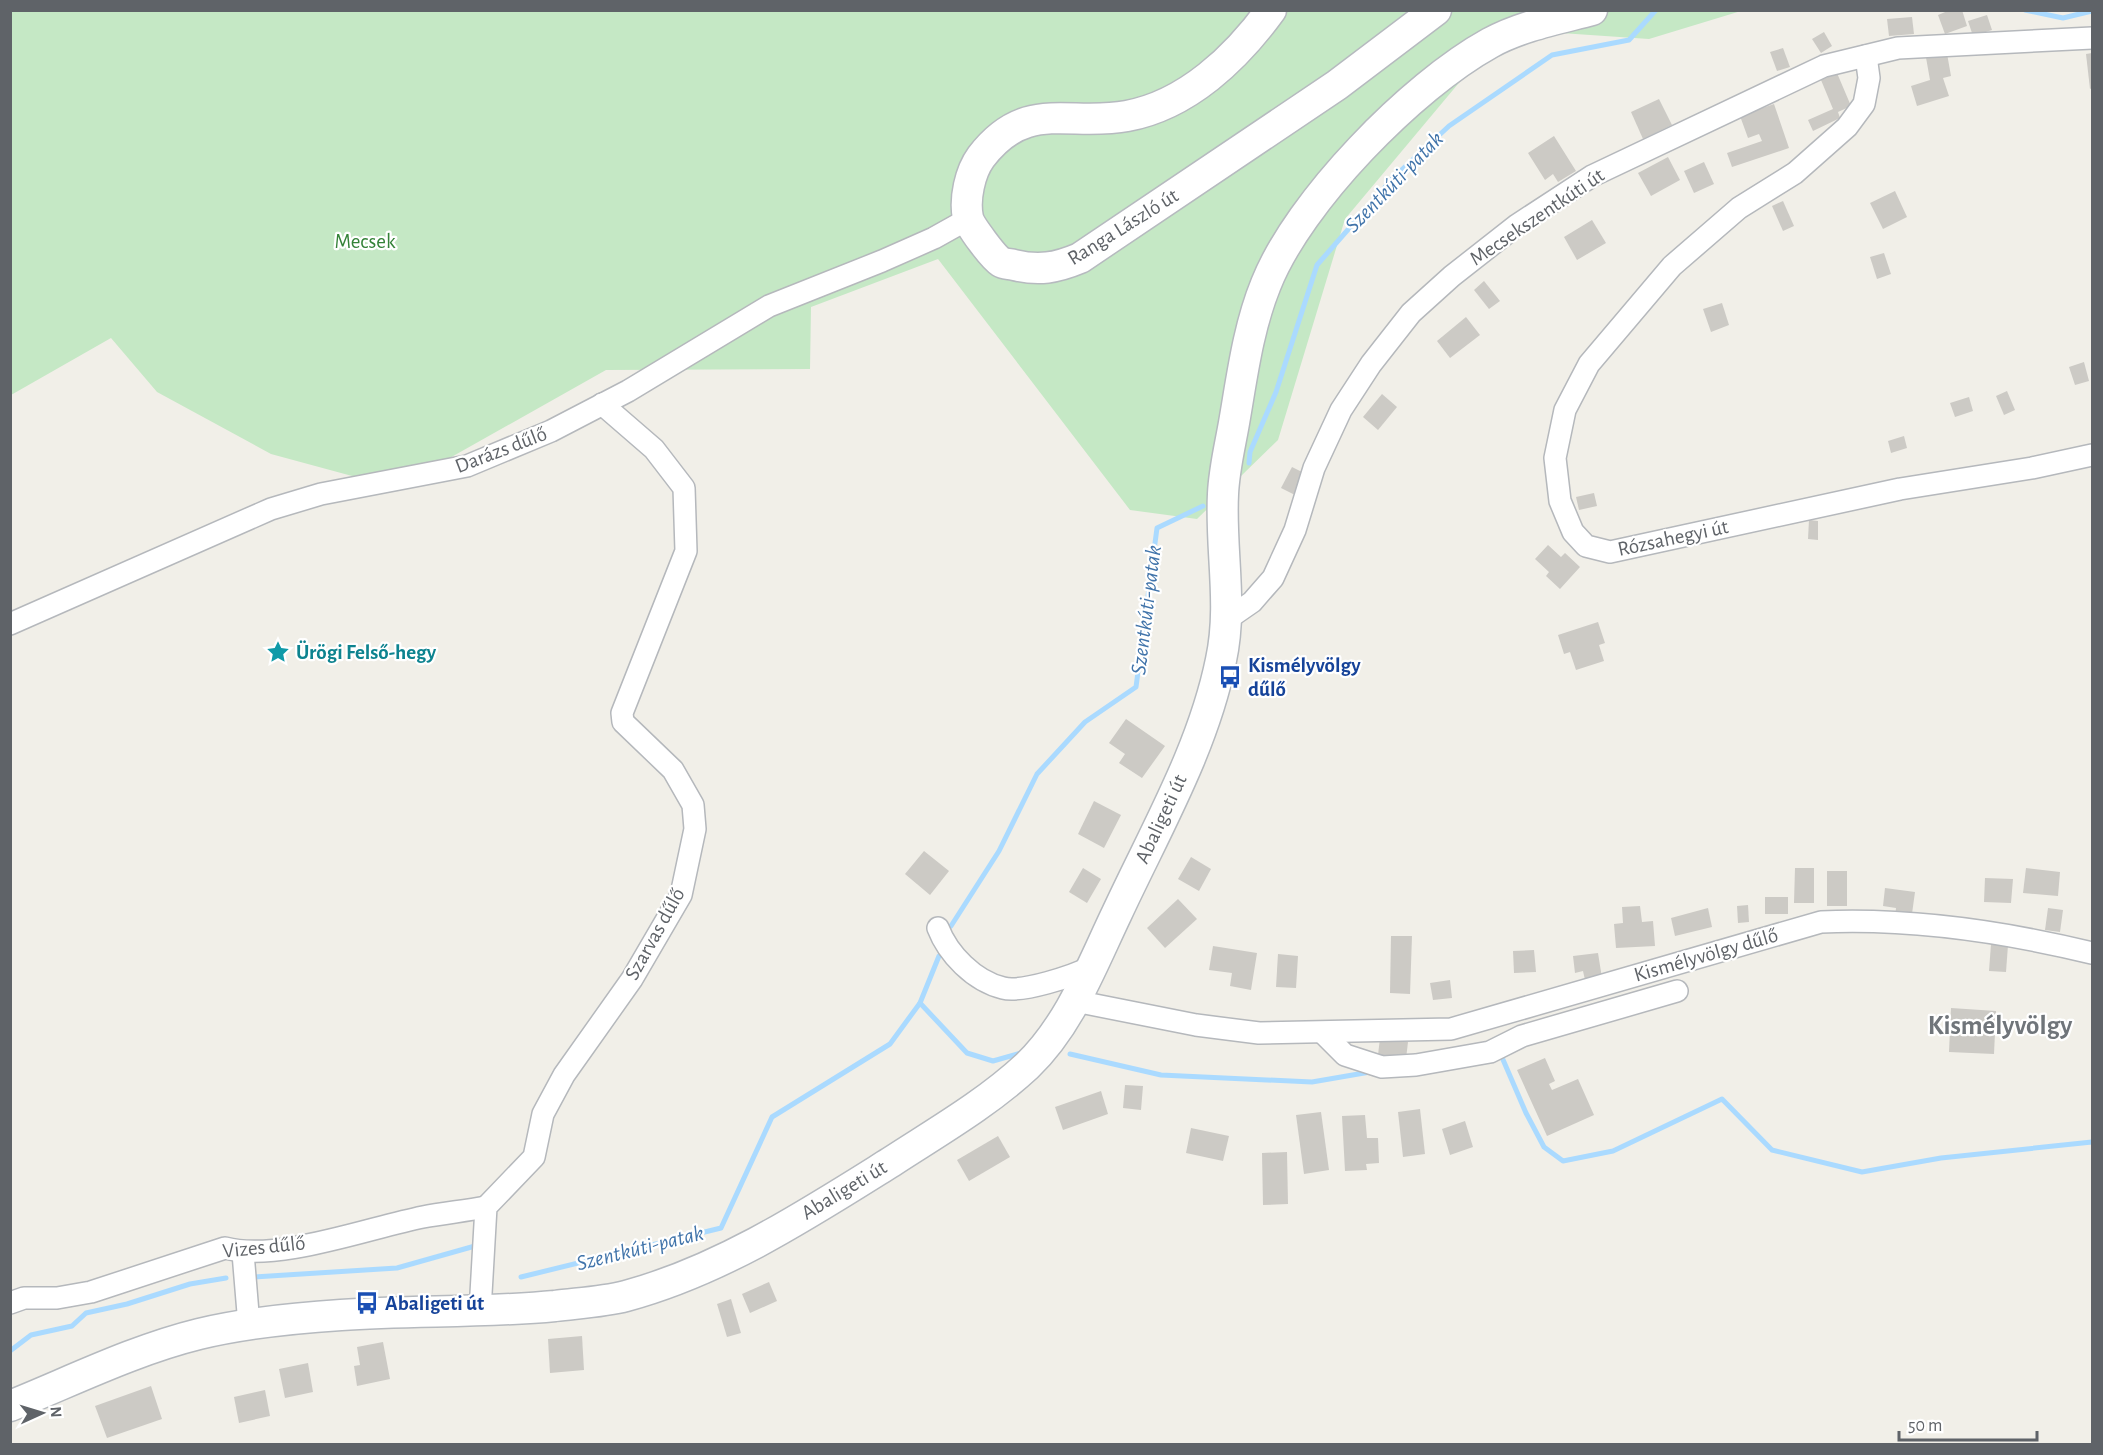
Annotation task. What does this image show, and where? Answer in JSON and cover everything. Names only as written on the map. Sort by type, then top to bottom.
[{"type":"main road","points":[[968,219],[971,175],[982,156],[1018,124],[1052,118],[1126,116],[1179,98],[1214,72],[1271,10]]},
{"type":"main road","name":"Ranga László út","points":[[968,219],[1001,262],[1034,270],[1058,267],[1080,258],[1337,85],[1436,10]]},
{"type":"main road","name":"Abaligeti út","points":[[10,1406],[140,1353],[197,1334],[249,1325],[341,1315],[537,1308],[622,1297],[678,1278],[739,1252],[972,1110],[1031,1062],[1075,1001],[1168,803],[1210,707],[1222,655],[1226,620],[1223,494],[1245,358],[1267,281],[1302,221],[1333,178],[1431,85],[1487,44],[1592,10]]},
{"type":"street","name":"Mecsekszentkúti út","points":[[1226,620],[1252,602],[1273,578],[1295,530],[1319,459],[1341,410],[1371,364],[1411,314],[1452,276],[1517,225],[1592,176],[1824,66],[1898,48],[2092,38]]},
{"type":"street","name":"Rózsahegyi út","points":[[1866,56],[1869,78],[1864,104],[1847,127],[1795,173],[1739,208],[1672,266],[1589,364],[1565,410],[1555,458],[1560,501],[1573,532],[1586,546],[1611,552],[1900,489],[2032,468],[2092,455]]},
{"type":"street","name":"Darázs dűlő","points":[[10,624],[271,509],[321,494],[467,466],[551,431],[602,404],[768,306],[882,261],[934,238],[968,219]]},
{"type":"street","name":"Szarvas dűlő","points":[[486,1207],[534,1157],[543,1114],[564,1075],[632,979],[681,896],[695,829],[693,805],[673,770],[623,722],[622,713],[686,551],[684,488],[654,449],[602,404]]},
{"type":"street","name":"Kismélyvölgy dűlő","points":[[1075,1001],[1196,1025],[1259,1033],[1451,1029],[1821,922],[1866,920],[1962,930],[2038,940],[2092,953]]},
{"type":"street","points":[[938,928],[945,948],[976,976],[1004,989],[1072,976],[1091,967]]},
{"type":"street","name":"Kismélyvölgy dűlő","points":[[1323,1033],[1345,1055],[1382,1067],[1416,1065],[1490,1052],[1522,1036],[1677,991]]},
{"type":"street","name":"Vizes dűlő","points":[[10,1303],[24,1298],[57,1298],[91,1292],[225,1248],[243,1253],[350,1236],[424,1217],[486,1207]]},
{"type":"street","points":[[480,1311],[486,1207]]},
{"type":"street","points":[[243,1253],[249,1325]]},
{"type":"green space","name":"Mecsek","points":[[11,11],[1741,11],[1649,39],[1504,29],[1345,219],[1278,440],[1197,519],[1130,510],[938,259],[811,307],[810,369],[606,370],[416,477],[389,486],[271,454],[157,392],[111,338],[11,395]]},
{"type":"building","points":[[1950,10],[1962,10],[1967,26],[1945,34],[1938,15]]},
{"type":"building","points":[[1987,15],[1992,30],[1973,36],[1968,21]]},
{"type":"building","points":[[1912,17],[1914,34],[1889,36],[1887,19]]},
{"type":"building","points":[[1824,32],[1832,46],[1821,53],[1812,39]]},
{"type":"building","points":[[1783,48],[1790,67],[1777,71],[1770,52]]},
{"type":"building","points":[[1946,48],[1951,76],[1943,78],[1949,96],[1917,106],[1911,86],[1930,80],[1925,52]]},
{"type":"building","points":[[2092,53],[2092,88],[2090,89],[2086,54]]},
{"type":"building","points":[[1837,73],[1851,106],[1838,112],[1840,118],[1813,131],[1808,120],[1833,109],[1821,80]]},
{"type":"building","points":[[1659,99],[1672,125],[1643,139],[1631,112]]},
{"type":"building","points":[[1774,104],[1789,148],[1732,167],[1727,153],[1762,141],[1759,134],[1748,138],[1740,116]]},
{"type":"building","points":[[1554,136],[1576,171],[1558,182],[1553,174],[1545,180],[1528,153]]},
{"type":"building","points":[[1668,157],[1680,180],[1651,196],[1638,173]]},
{"type":"building","points":[[1704,162],[1714,184],[1694,193],[1684,171]]},
{"type":"building","points":[[1895,191],[1907,217],[1883,229],[1870,203]]},
{"type":"building","points":[[1783,201],[1794,226],[1783,231],[1772,206]]},
{"type":"building","points":[[1592,220],[1606,243],[1577,260],[1564,237]]},
{"type":"building","points":[[1884,253],[1891,274],[1877,279],[1870,257]]},
{"type":"building","points":[[1484,281],[1500,301],[1489,309],[1474,290]]},
{"type":"building","points":[[1722,303],[1729,325],[1711,332],[1703,309]]},
{"type":"building","points":[[1466,317],[1480,335],[1450,358],[1437,341]]},
{"type":"building","points":[[2084,362],[2089,381],[2075,385],[2069,367]]},
{"type":"building","points":[[2007,391],[2015,410],[2004,415],[1996,396]]},
{"type":"building","points":[[1382,394],[1397,407],[1378,430],[1363,417]]},
{"type":"building","points":[[1969,397],[1973,411],[1955,417],[1950,403]]},
{"type":"building","points":[[1904,436],[1907,448],[1891,453],[1888,441]]},
{"type":"building","points":[[1292,467],[1308,475],[1297,496],[1281,488]]},
{"type":"building","points":[[1594,493],[1597,506],[1579,510],[1576,497]]},
{"type":"building","points":[[1809,520],[1818,521],[1818,540],[1808,539]]},
{"type":"building","points":[[1548,545],[1561,557],[1565,553],[1580,567],[1560,589],[1546,576],[1549,572],[1535,559]]},
{"type":"building","points":[[1598,622],[1605,643],[1599,645],[1604,661],[1576,670],[1570,652],[1564,654],[1558,635]]},
{"type":"building","points":[[1126,719],[1165,746],[1142,778],[1119,763],[1125,754],[1109,743]]},
{"type":"building","points":[[1094,801],[1121,815],[1104,848],[1078,834]]},
{"type":"building","points":[[924,851],[949,871],[930,895],[905,874]]},
{"type":"building","points":[[1191,857],[1211,869],[1199,891],[1178,879]]},
{"type":"building","points":[[1083,868],[1101,879],[1087,903],[1069,892]]},
{"type":"building","points":[[1795,868],[1814,868],[1814,903],[1794,903]]},
{"type":"building","points":[[2026,868],[2060,872],[2058,896],[2023,893]]},
{"type":"building","points":[[1827,871],[1847,871],[1847,906],[1827,906]]},
{"type":"building","points":[[1985,878],[2013,879],[2011,903],[1984,902]]},
{"type":"building","points":[[1885,888],[1915,892],[1911,921],[1895,919],[1896,908],[1883,906]]},
{"type":"building","points":[[1765,897],[1788,897],[1788,914],[1765,914]]},
{"type":"building","points":[[1178,899],[1197,919],[1165,948],[1147,928]]},
{"type":"building","points":[[1748,905],[1749,922],[1738,923],[1737,906]]},
{"type":"building","points":[[1640,906],[1642,922],[1653,921],[1655,946],[1616,948],[1614,924],[1623,923],[1622,907]]},
{"type":"building","points":[[1708,908],[1712,927],[1675,936],[1671,918]]},
{"type":"building","points":[[2048,908],[2063,910],[2060,932],[2045,930]]},
{"type":"building","points":[[1391,936],[1412,936],[1410,994],[1390,993]]},
{"type":"building","points":[[1991,944],[2008,945],[2006,972],[1989,971]]},
{"type":"building","points":[[1213,946],[1257,953],[1251,990],[1230,986],[1232,973],[1209,970]]},
{"type":"building","points":[[1534,950],[1536,972],[1514,973],[1513,951]]},
{"type":"building","points":[[1598,953],[1602,978],[1585,980],[1583,971],[1575,973],[1573,956]]},
{"type":"building","points":[[1278,954],[1298,956],[1296,988],[1276,987]]},
{"type":"building","points":[[1450,980],[1452,998],[1433,1000],[1430,983]]},
{"type":"building","points":[[1951,1008],[1996,1011],[1994,1054],[1949,1052]]},
{"type":"building","points":[[1380,1038],[1408,1042],[1406,1059],[1378,1055]]},
{"type":"building","points":[[1545,1058],[1555,1081],[1549,1084],[1552,1090],[1578,1079],[1594,1115],[1547,1136],[1517,1070]]},
{"type":"building","points":[[1125,1085],[1143,1086],[1141,1110],[1123,1108]]},
{"type":"building","points":[[1101,1091],[1108,1114],[1063,1130],[1055,1107]]},
{"type":"building","points":[[1420,1109],[1425,1154],[1403,1157],[1398,1112]]},
{"type":"building","points":[[1321,1112],[1329,1170],[1304,1174],[1296,1115]]},
{"type":"building","points":[[1365,1115],[1367,1138],[1378,1138],[1379,1163],[1366,1164],[1367,1170],[1345,1171],[1342,1116]]},
{"type":"building","points":[[1465,1121],[1473,1147],[1450,1155],[1442,1129]]},
{"type":"building","points":[[1191,1128],[1229,1136],[1223,1161],[1186,1153]]},
{"type":"building","points":[[998,1136],[1010,1157],[969,1181],[957,1160]]},
{"type":"building","points":[[1287,1152],[1288,1204],[1263,1205],[1262,1153]]},
{"type":"building","points":[[769,1282],[777,1301],[750,1313],[742,1294]]},
{"type":"building","points":[[731,1299],[741,1333],[727,1337],[717,1304]]},
{"type":"building","points":[[582,1336],[584,1370],[550,1373],[548,1339]]},
{"type":"building","points":[[383,1342],[390,1379],[357,1386],[354,1366],[360,1365],[357,1347]]},
{"type":"building","points":[[308,1363],[313,1392],[285,1398],[279,1369]]},
{"type":"building","points":[[151,1386],[162,1419],[107,1438],[95,1406]]},
{"type":"building","points":[[265,1390],[270,1416],[239,1423],[234,1397]]},
{"type":"waterway","name":"Szentkúti-patak","points":[[1249,463],[1250,452],[1276,392],[1317,265],[1394,177],[1449,126],[1552,55],[1629,40],[1656,10]]},
{"type":"waterway","name":"Szentkúti-patak","points":[[2025,10],[2063,18],[2092,11]]},
{"type":"waterway","name":"Szentkúti-patak","points":[[951,926],[999,851],[1037,774],[1085,722],[1136,687],[1157,528],[1203,506]]},
{"type":"waterway","name":"Szentkúti-patak","points":[[521,1277],[721,1228],[772,1117],[890,1044],[920,1003],[939,956]]},
{"type":"waterway","points":[[920,1003],[967,1053],[993,1061],[1021,1053]]},
{"type":"waterway","points":[[1070,1054],[1161,1075],[1312,1082],[1370,1072]]},
{"type":"waterway","points":[[1497,1056],[1501,1055],[1526,1113],[1544,1147],[1563,1161],[1613,1151],[1722,1099],[1772,1150],[1862,1172],[1941,1158],[2092,1142]]},
{"type":"waterway","name":"Szentkúti-patak","points":[[254,1277],[397,1268],[475,1246]]},
{"type":"waterway","name":"Szentkúti-patak","points":[[10,1351],[31,1335],[72,1326],[86,1313],[127,1304],[190,1284],[226,1278]]},
{"type":"place","name":"Ürögi Felső-hegy","points":[[278,652]]},
{"type":"place","name":"Kismélyvölgy dűlő","points":[[1230,677]]},
{"type":"place","name":"Abaligeti út","points":[[367,1303]]},
{"type":"district","name":"Kismélyvölgy","points":[[2000,1025]]}]
